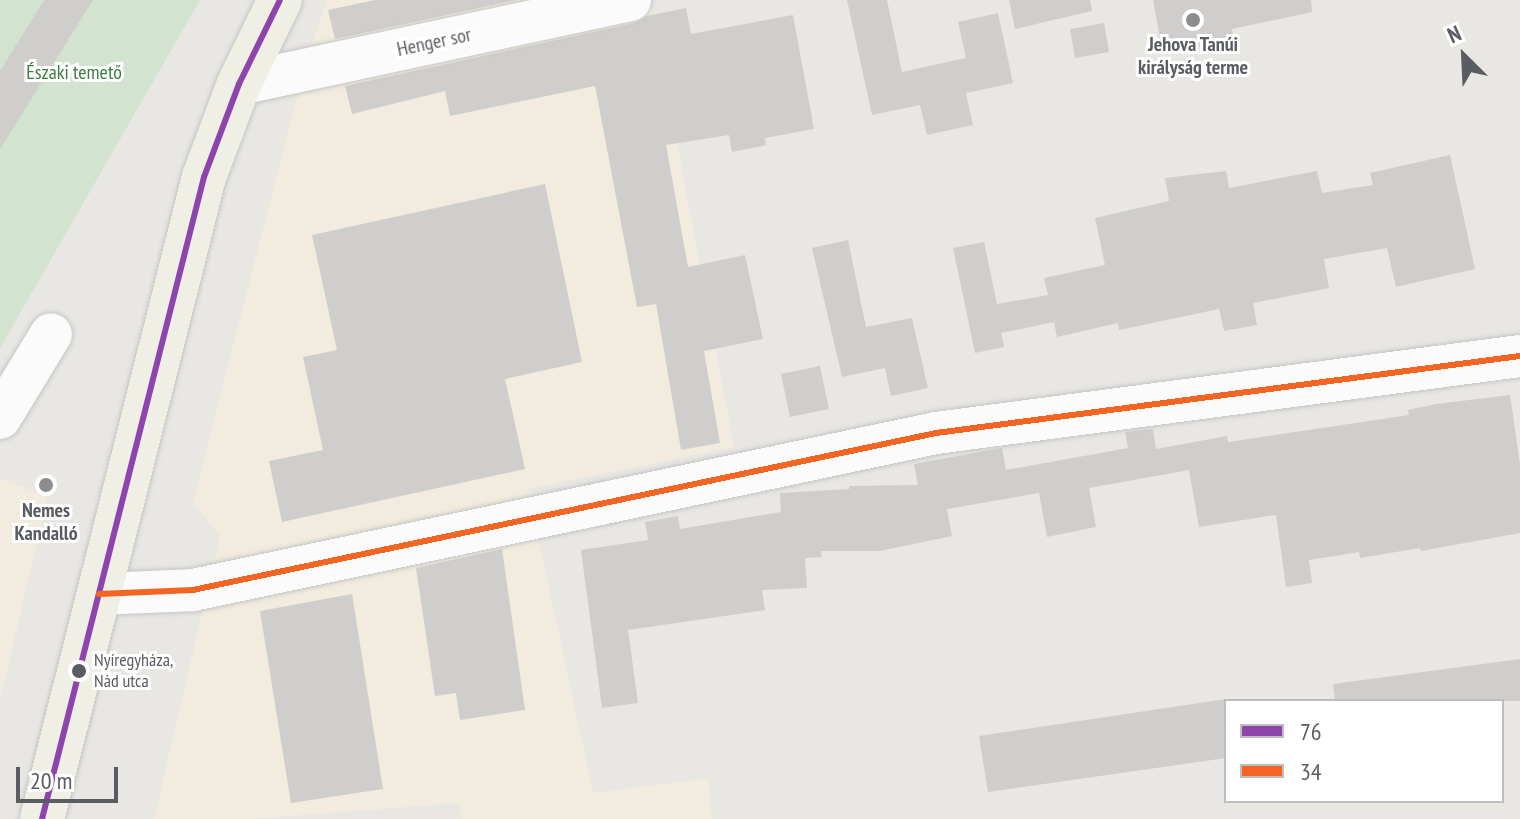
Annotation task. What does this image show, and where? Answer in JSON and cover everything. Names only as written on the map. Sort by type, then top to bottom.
[{"type":"main road","points":[[42,819],[204,177],[239,84],[280,0]]},
{"type":"street","name":"Henger sor","points":[[239,84],[630,0]]},
{"type":"street","points":[[0,418],[51,334]]},
{"type":"street","points":[[99,594],[193,590],[936,433],[1520,356]]},
{"type":"shaded area","points":[[327,0],[650,0],[734,447],[528,489],[593,793],[708,778],[712,819],[462,819],[459,803],[252,819],[154,819],[220,536],[193,503],[303,72]]},
{"type":"shaded area","points":[[3,479],[48,497],[0,700],[0,484]]},
{"type":"green space","name":"Északi temető","points":[[0,0],[200,0],[0,348]]},
{"type":"building","points":[[44,0],[93,0],[0,149],[0,71]]},
{"type":"building","points":[[375,0],[516,0],[335,39],[328,10]]},
{"type":"building","points":[[847,0],[887,0],[902,72],[966,58],[958,22],[998,13],[1013,83],[966,93],[973,125],[927,135],[920,105],[872,115]]},
{"type":"building","points":[[1009,0],[1090,0],[1092,11],[1015,29]]},
{"type":"building","name":"Jehova Tanúi királyság terme","points":[[1153,0],[1311,0],[1312,12],[1232,29],[1234,40],[1163,54]]},
{"type":"building","points":[[686,8],[691,34],[793,15],[814,129],[765,138],[766,145],[732,152],[729,135],[666,145],[688,267],[745,255],[763,339],[704,351],[720,443],[681,450],[656,304],[637,307],[595,86],[450,116],[445,91],[352,114],[345,86],[635,23],[647,16]]},
{"type":"building","points":[[1104,23],[1109,52],[1075,58],[1070,29]]},
{"type":"building","points":[[1450,155],[1475,269],[1396,287],[1387,248],[1324,259],[1329,288],[1253,303],[1257,325],[1224,331],[1219,309],[1119,330],[1118,323],[1057,337],[1054,322],[1001,333],[1004,347],[975,353],[953,248],[984,242],[997,304],[1048,295],[1044,278],[1105,265],[1095,218],[1169,201],[1165,178],[1226,171],[1229,188],[1317,171],[1322,193],[1373,185],[1370,173]]},
{"type":"building","points":[[545,184],[582,362],[505,379],[525,469],[282,522],[269,461],[323,450],[303,357],[337,350],[312,235]]},
{"type":"building","points":[[848,240],[866,327],[912,318],[928,388],[891,396],[885,368],[842,377],[812,248]]},
{"type":"building","points":[[820,366],[829,409],[790,417],[781,374]]},
{"type":"building","points":[[1510,395],[1520,464],[1520,533],[1421,551],[1420,548],[1360,558],[1359,552],[1309,560],[1312,583],[1286,587],[1276,515],[1199,527],[1189,470],[1089,488],[1096,527],[1047,537],[1039,493],[947,509],[952,536],[880,551],[821,551],[822,557],[805,558],[807,588],[762,590],[765,610],[628,630],[638,703],[602,708],[581,550],[648,540],[645,522],[678,516],[680,529],[781,512],[780,493],[849,489],[849,486],[918,485],[914,464],[995,449],[1002,448],[1006,470],[1128,448],[1125,432],[1153,429],[1156,449],[1227,436],[1228,442],[1409,415],[1408,410],[1436,404]]},
{"type":"building","points":[[502,549],[525,710],[460,720],[456,693],[435,696],[416,568]]},
{"type":"building","points":[[352,594],[383,789],[291,803],[260,611]]},
{"type":"building","points":[[1520,659],[1520,701],[1335,699],[1333,684]]},
{"type":"building","points":[[1224,699],[1224,758],[988,792],[979,736]]},
{"type":"transit line","name":"76","points":[[42,819],[204,177],[239,84],[280,0]]},
{"type":"transit line","name":"34","points":[[99,594],[193,590],[936,433],[1520,356]]},
{"type":"place","name":"Jehova Tanúi királyság terme","points":[[1193,20]]},
{"type":"place","name":"Nemes Kandalló","points":[[46,485]]},
{"type":"place","name":"Nyíregyháza, Nád utca","points":[[79,671]]}]
